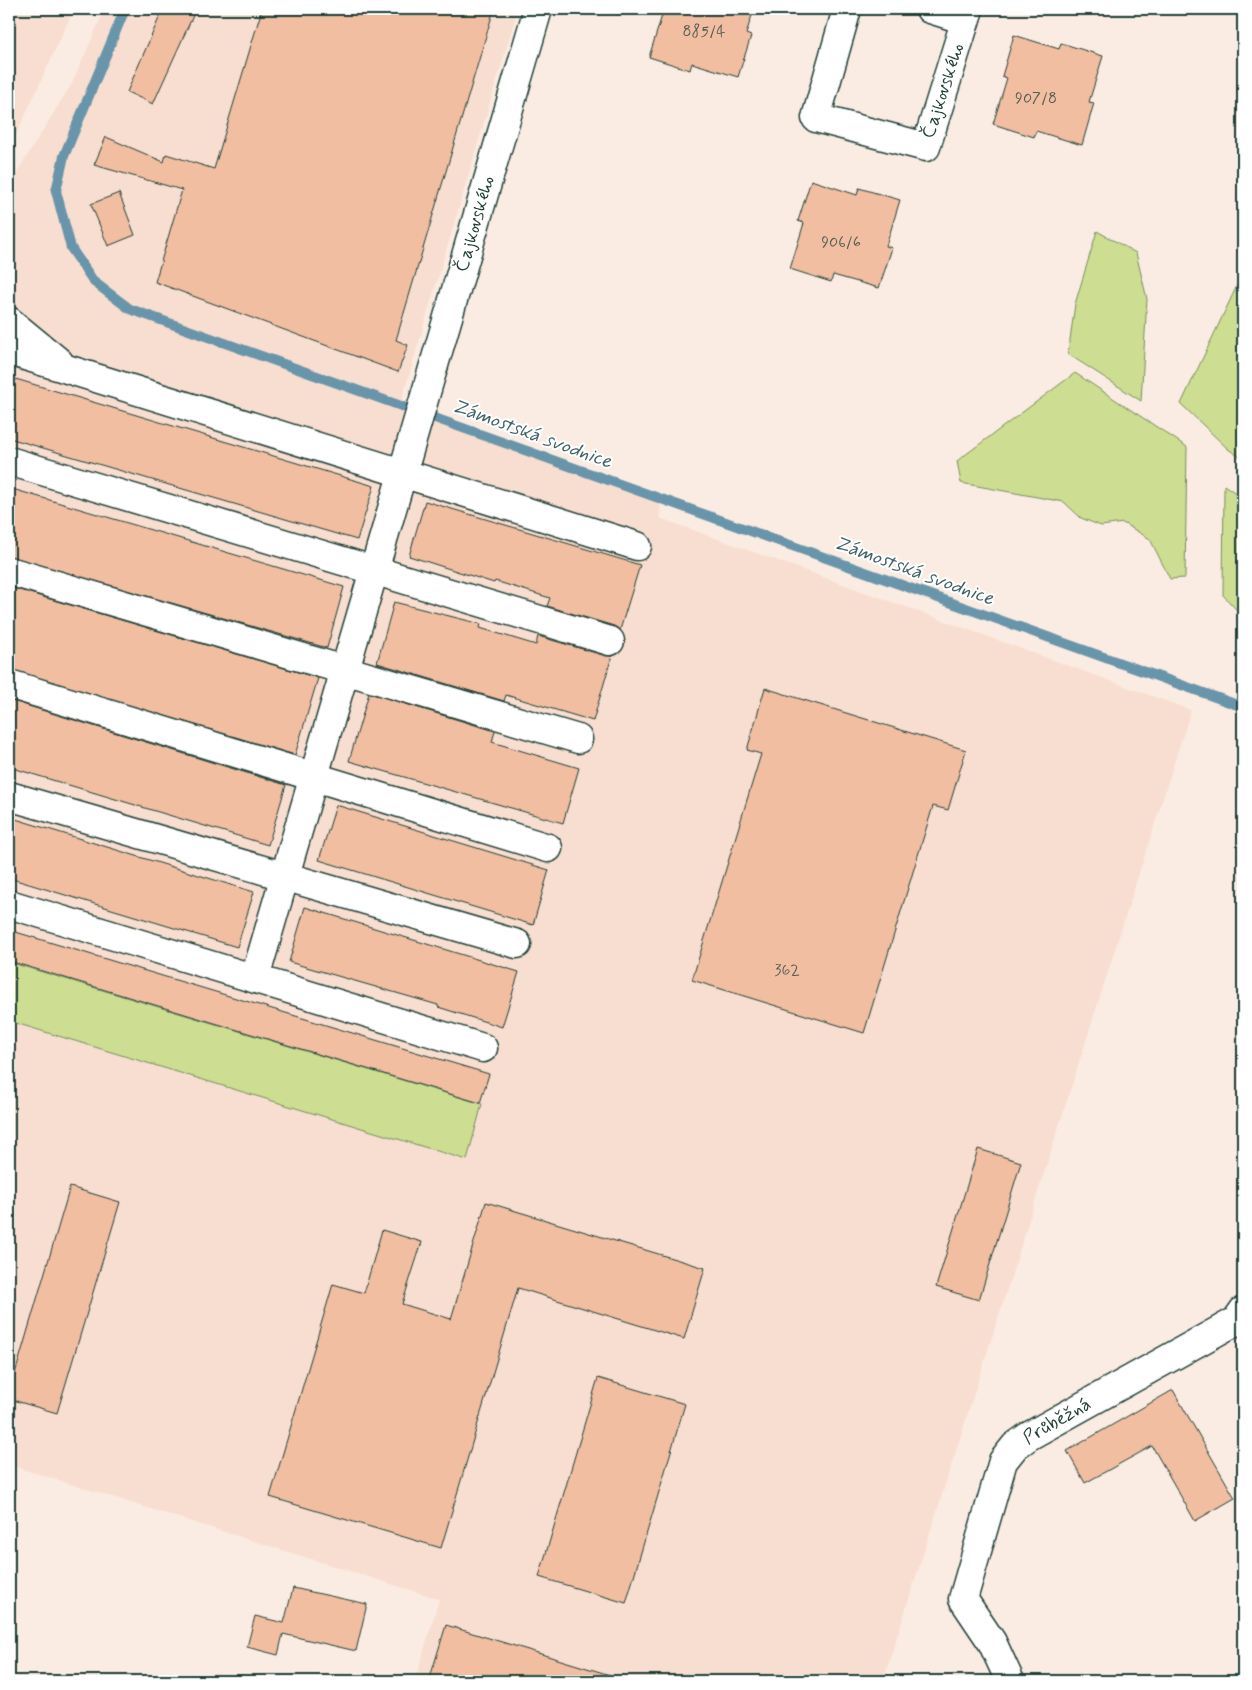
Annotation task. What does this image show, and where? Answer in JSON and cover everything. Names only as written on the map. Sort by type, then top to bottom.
[{"type":"street","name":"Čajkovského","points":[[255,978],[538,9]]},
{"type":"street","name":"Čajkovského","points":[[847,9],[816,118],[926,147],[971,13],[930,9]]},
{"type":"street","points":[[9,321],[66,368]]},
{"type":"street","points":[[9,352],[66,368],[637,546]]},
{"type":"street","points":[[9,461],[610,641]]},
{"type":"street","points":[[9,571],[578,739]]},
{"type":"street","points":[[9,684],[548,848]]},
{"type":"street","points":[[9,796],[517,944]]},
{"type":"street","points":[[9,904],[483,1048]]},
{"type":"street","name":"Průběžná","points":[[1010,1681],[992,1642],[963,1599],[1003,1461],[1015,1446],[1029,1436],[1236,1321],[1243,1311]]},
{"type":"shaded area","points":[[9,9],[74,9],[9,151]]},
{"type":"shaded area","points":[[105,9],[518,9],[400,406],[661,499],[660,518],[1191,710],[883,1681],[415,1681],[439,1599],[9,1465],[9,185],[72,83]]},
{"type":"green space","points":[[1097,231],[1136,253],[1147,299],[1141,401],[1068,354],[1075,304]]},
{"type":"green space","points":[[1241,277],[1243,279],[1243,459],[1228,449],[1181,404]]},
{"type":"green space","points":[[1075,373],[1187,447],[1185,578],[1170,579],[1150,539],[1123,523],[1101,526],[1081,518],[1064,502],[961,483],[957,461]]},
{"type":"green space","points":[[1224,485],[1243,498],[1243,617],[1223,595]]},
{"type":"green space","points":[[9,962],[482,1104],[467,1160],[9,1021]]},
{"type":"building","points":[[163,9],[196,9],[153,104],[127,92]]},
{"type":"building","points":[[262,9],[494,9],[396,340],[408,345],[398,372],[155,282],[182,190],[94,165],[106,137],[164,162],[166,154],[214,169]]},
{"type":"building","points":[[664,9],[754,9],[746,34],[751,36],[738,77],[692,63],[690,70],[649,57]]},
{"type":"building","points":[[1014,35],[1059,49],[1061,43],[1103,56],[1089,102],[1094,103],[1082,145],[1036,131],[1034,137],[993,124],[1007,78],[1002,76]]},
{"type":"building","points":[[811,180],[857,195],[859,188],[900,200],[886,246],[892,248],[879,288],[833,275],[831,282],[790,269],[804,223],[798,221]]},
{"type":"building","points":[[119,193],[135,235],[108,246],[91,204]]},
{"type":"building","points":[[9,377],[374,486],[357,540],[9,438]]},
{"type":"building","points":[[9,488],[344,587],[327,648],[9,556]]},
{"type":"building","points":[[425,501],[640,565],[620,630],[614,626],[547,606],[550,598],[495,581],[494,583],[409,556]]},
{"type":"building","points":[[9,587],[318,678],[295,755],[9,669]]},
{"type":"building","points":[[394,602],[481,624],[480,628],[536,645],[538,636],[606,656],[612,656],[593,721],[506,695],[504,701],[377,663]]},
{"type":"building","points":[[765,688],[966,750],[948,810],[933,806],[864,1033],[692,980],[761,754],[747,750]]},
{"type":"building","points":[[369,693],[495,731],[492,742],[579,768],[563,823],[349,761]]},
{"type":"building","points":[[9,700],[286,785],[268,845],[9,767]]},
{"type":"building","points":[[336,805],[549,870],[533,925],[319,860]]},
{"type":"building","points":[[9,817],[254,892],[237,947],[9,878]]},
{"type":"building","points":[[305,907],[519,972],[502,1027],[438,1007],[438,1005],[289,962]]},
{"type":"building","points":[[9,930],[489,1074],[480,1103],[9,961]]},
{"type":"building","points":[[978,1149],[1021,1162],[979,1300],[936,1287]]},
{"type":"building","points":[[70,1187],[120,1202],[57,1413],[9,1399],[9,1394]]},
{"type":"building","points":[[486,1202],[705,1268],[684,1339],[518,1288],[441,1548],[270,1497],[333,1284],[364,1293],[382,1230],[422,1242],[402,1304],[451,1319]]},
{"type":"building","points":[[598,1378],[685,1404],[626,1603],[539,1577]]},
{"type":"building","points":[[1173,1390],[1235,1498],[1195,1521],[1152,1446],[1085,1483],[1067,1451]]},
{"type":"building","points":[[293,1588],[367,1604],[356,1651],[283,1634],[278,1655],[247,1647],[255,1616],[284,1623]]},
{"type":"building","points":[[446,1625],[610,1675],[609,1681],[429,1681]]},
{"type":"waterway","name":"Zámostská svodnice","points":[[125,9],[64,156],[56,191],[71,248],[94,282],[130,309],[1243,707]]}]
